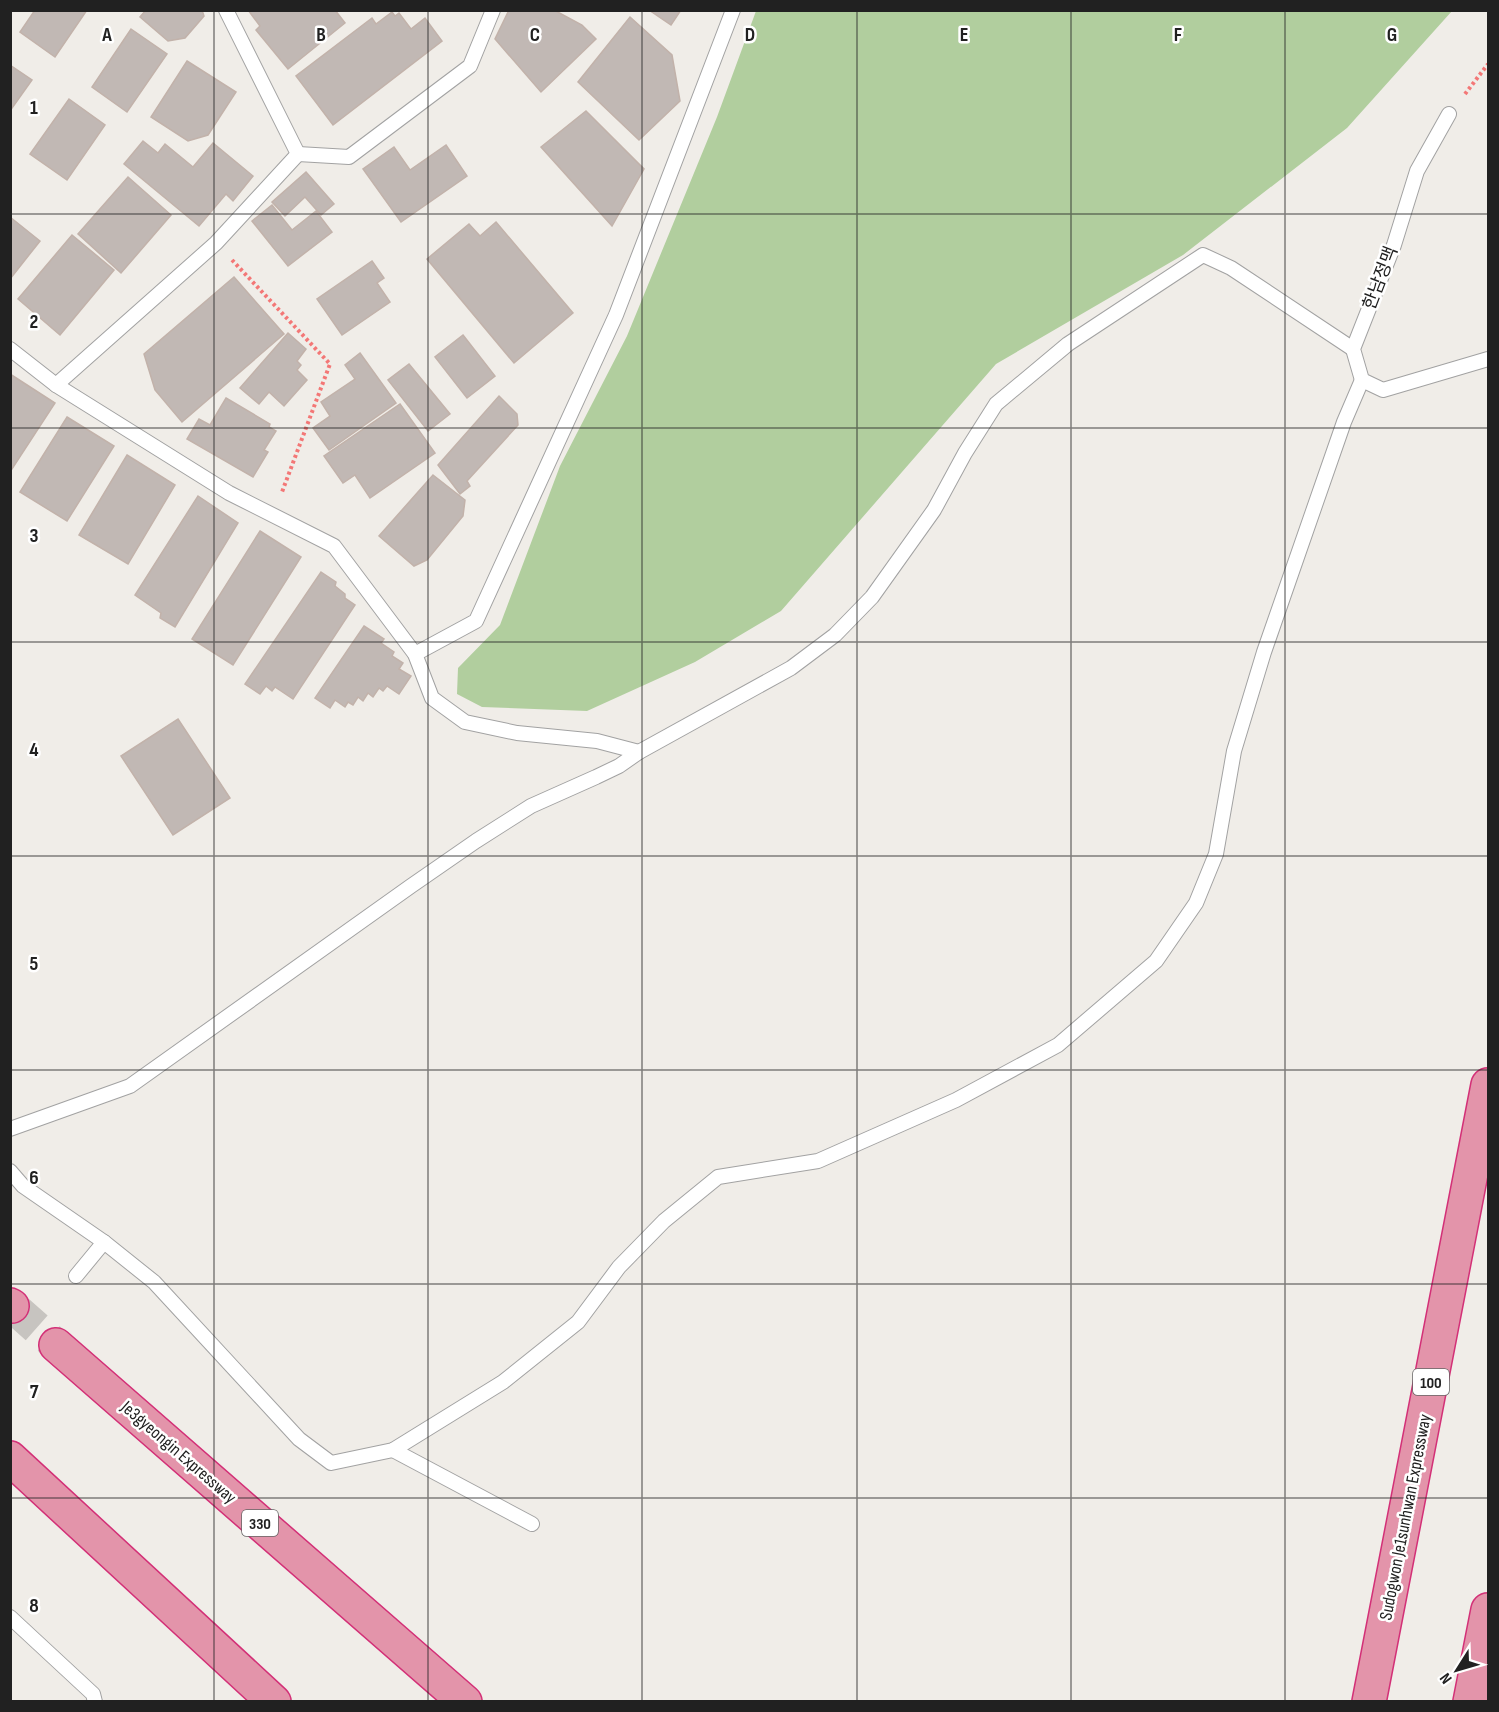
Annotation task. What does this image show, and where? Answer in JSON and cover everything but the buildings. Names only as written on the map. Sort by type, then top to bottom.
[{"type":"highway","name":"Sudogwon Je1sunhwan Expressway","points":[[1368,1694],[1488,1085]]},
{"type":"highway","name":"Je3gyeongin Expressway","points":[[56,1345],[465,1701]]},
{"type":"highway","points":[[10,1458],[274,1701]]},
{"type":"highway","points":[[1470,1701],[1488,1610]]},
{"type":"lane","points":[[226,10],[298,154]]},
{"type":"lane","points":[[298,154],[349,157],[470,66],[493,10]]},
{"type":"lane","points":[[415,654],[476,621],[615,315],[733,10]]},
{"type":"lane","name":"한남정맥","points":[[1353,349],[1394,245],[1417,171],[1449,114]]},
{"type":"lane","points":[[56,385],[216,243],[298,154]]},
{"type":"lane","points":[[10,1129],[130,1086],[411,886],[531,806],[619,766],[639,752],[791,668],[835,635],[872,597],[934,510],[965,453],[996,404],[1068,344],[1203,255],[1231,268],[1353,349],[1362,380],[1344,422],[1264,652],[1234,751],[1216,854],[1196,903],[1156,961],[1058,1045],[956,1100],[818,1161],[718,1178],[664,1221],[618,1267],[578,1322],[503,1382],[393,1450],[332,1462],[299,1439],[154,1282],[104,1242],[22,1186],[10,1170]]},
{"type":"lane","points":[[10,349],[56,385],[230,494],[334,546],[415,654],[432,698],[465,722],[517,733],[597,741],[639,752]]},
{"type":"lane","points":[[1362,380],[1383,390],[1488,359]]},
{"type":"lane","points":[[76,1276],[104,1242]]},
{"type":"lane","points":[[393,1450],[532,1524]]},
{"type":"lane","points":[[10,1617],[93,1694],[95,1701]]},
{"type":"path","points":[[1449,114],[1488,64]]},
{"type":"path","points":[[216,243],[330,364],[273,516]]},
{"type":"green space","points":[[756,11],[1452,11],[1347,128],[1183,255],[996,364],[781,611],[695,662],[587,711],[482,707],[457,694],[458,668],[500,625],[560,466],[627,336],[717,117]]},
{"type":"tunnel","points":[[12,1306],[56,1345]]}]
